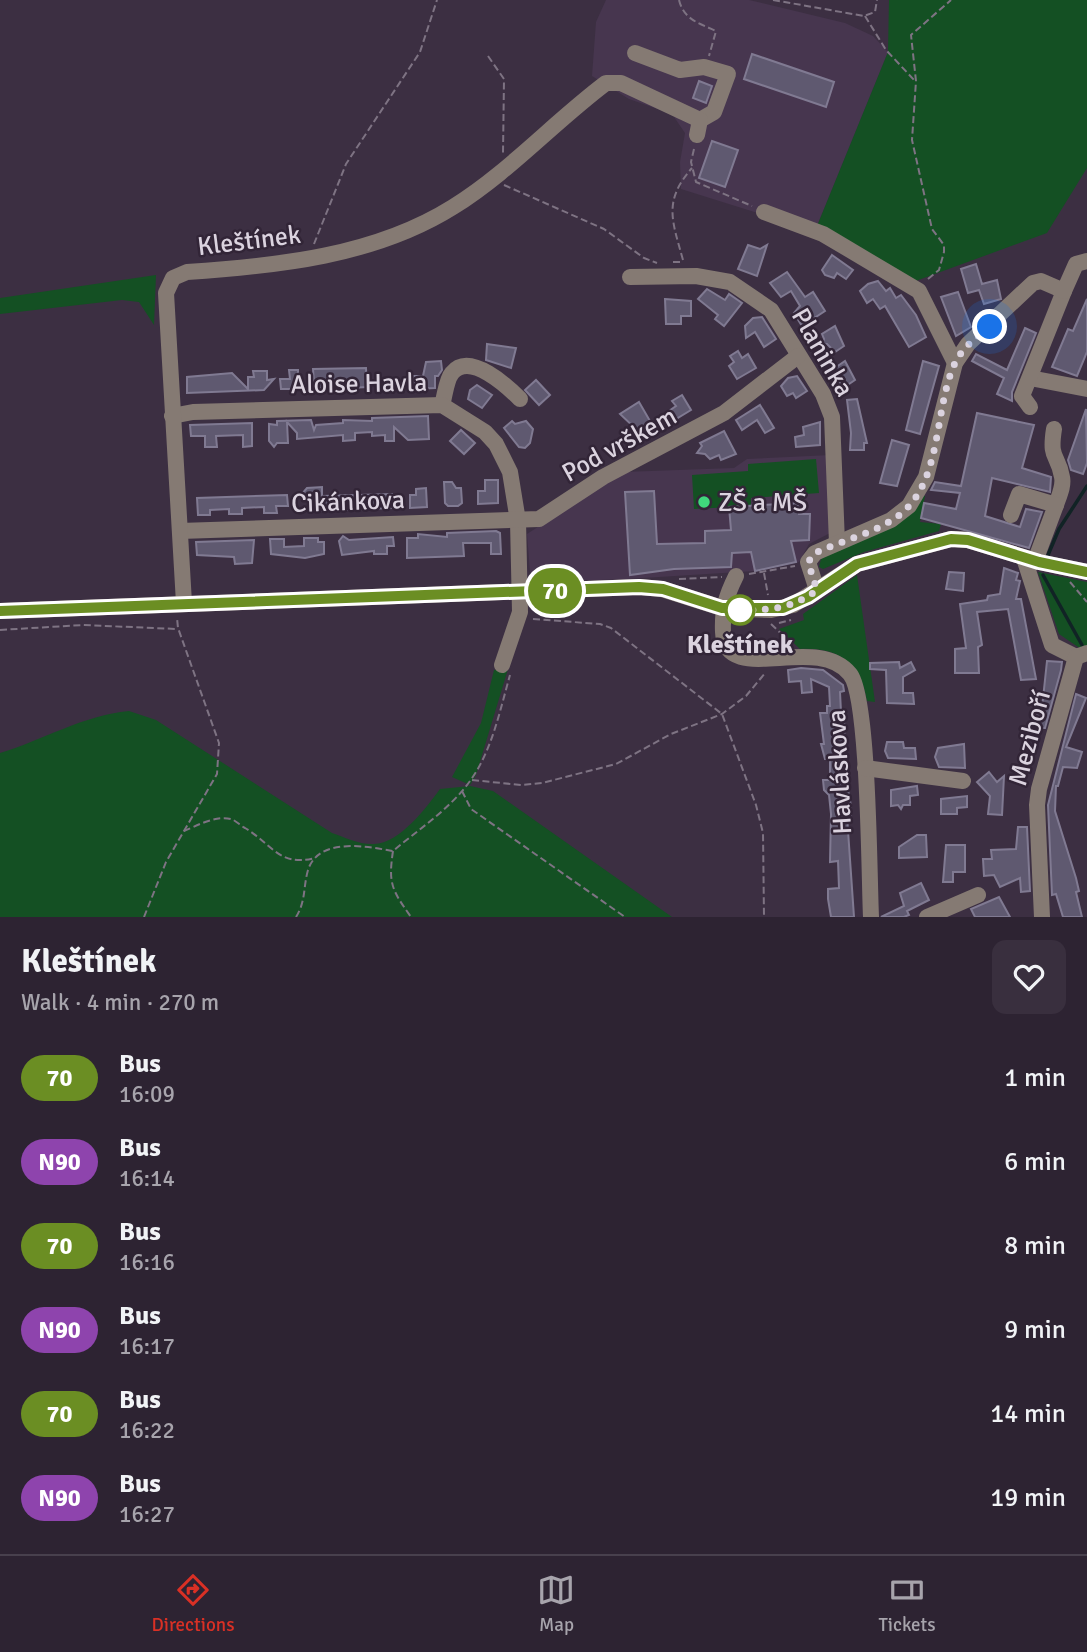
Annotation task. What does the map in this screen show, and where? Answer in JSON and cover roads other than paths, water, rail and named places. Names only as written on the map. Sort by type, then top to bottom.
[{"type":"street","name":"Kleštínek","points":[[184,603],[166,293],[173,278],[187,272],[287,263],[386,238],[420,225],[454,207],[606,83],[621,83],[699,127],[714,112],[728,74],[704,67],[680,70],[635,53]]},
{"type":"street","points":[[764,212],[822,234],[919,292],[955,363]]},
{"type":"street","points":[[1030,407],[1023,396],[1030,378],[1076,264],[1087,261]]},
{"type":"street","name":"Planinka","points":[[630,277],[707,277],[730,282],[747,291],[771,310],[823,394],[832,417],[837,542]]},
{"type":"street","points":[[817,590],[808,562],[815,553],[891,520],[909,506],[926,477],[955,363],[968,344],[990,327],[1033,283],[1041,281],[1064,291]]},
{"type":"street","name":"Pod vrškem","points":[[518,521],[539,519],[603,477],[724,413],[798,356]]},
{"type":"street","points":[[442,405],[451,373],[458,368],[469,367],[500,379],[520,398]]},
{"type":"street","points":[[1030,378],[1087,389]]},
{"type":"street","name":"Aloise Havla","points":[[172,416],[201,411],[442,405],[469,420],[496,444],[510,472],[518,521]]},
{"type":"street","points":[[1054,429],[1051,450],[1063,484],[1030,559],[1052,645],[1082,655]]},
{"type":"street","points":[[1011,515],[1019,494],[1056,505]]},
{"type":"street","points":[[506,668],[520,612],[518,521]]},
{"type":"street","name":"Cikánkova","points":[[180,531],[518,521]]},
{"type":"street","points":[[0,611],[652,587],[722,608],[783,608],[857,564],[951,539],[968,540],[1030,559],[1087,572]]},
{"type":"street","points":[[722,608],[736,576]]},
{"type":"street","name":"Havláskova","points":[[722,608],[723,643],[734,657],[747,660],[812,655],[826,658],[848,670],[859,692],[871,917]]},
{"type":"street","name":"Meziboří","points":[[1042,917],[1037,805],[1039,789],[1082,655]]},
{"type":"street","points":[[864,768],[962,781]]},
{"type":"street","points":[[927,917],[978,895]]},
{"type":"waterway","points":[[1048,555],[1059,529],[1087,486]]},
{"type":"waterway","points":[[1043,575],[1082,645]]},
{"type":"place","name":"ZŠ a MŠ","points":[[704,502]]},
{"type":"place","name":"Kleštínek","points":[[740,610]]}]
